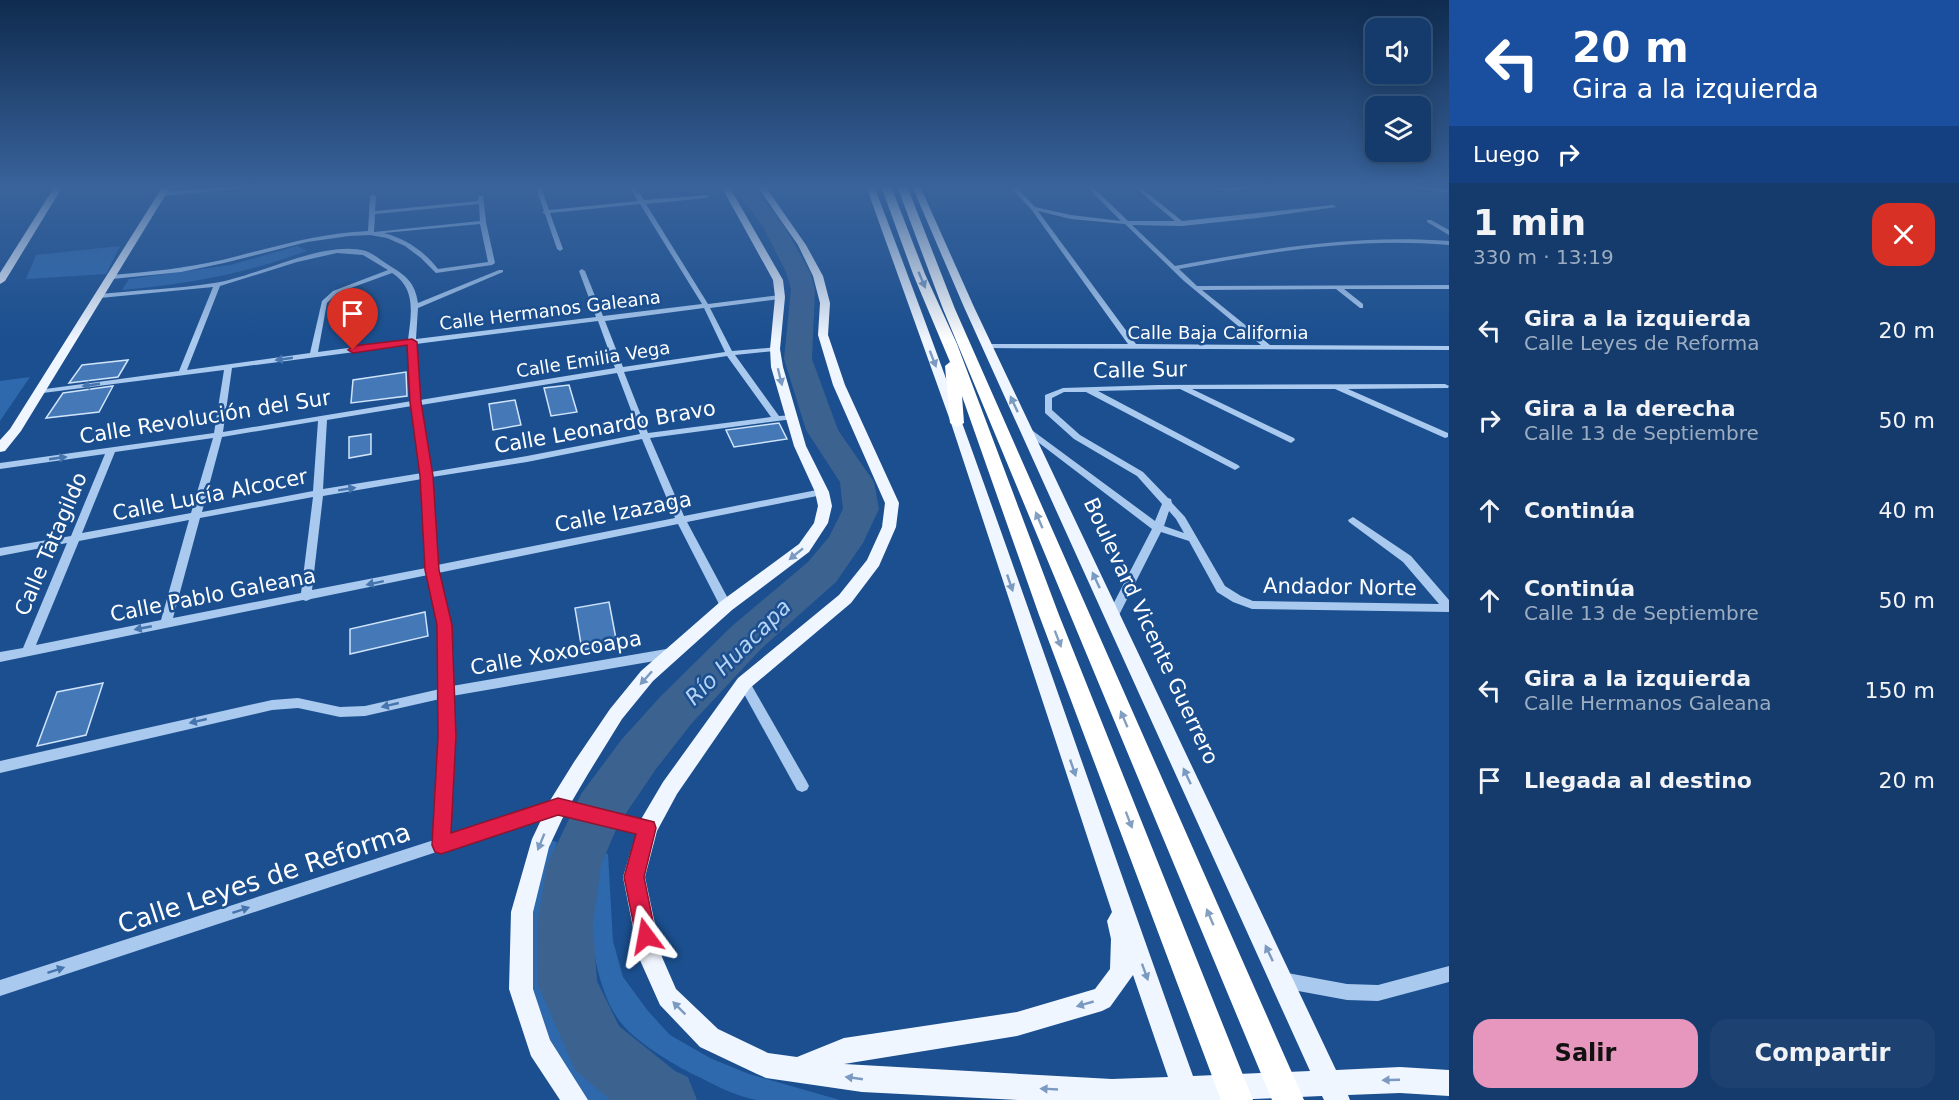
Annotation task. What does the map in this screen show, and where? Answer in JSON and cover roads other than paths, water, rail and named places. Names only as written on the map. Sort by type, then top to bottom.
[{"type":"highway","points":[[905,237],[950,344],[1049,615],[1237,1100]]},
{"type":"highway","points":[[922,237],[953,320],[1251,1009],[1288,1100]]},
{"type":"highway","points":[[950,344],[957,423]]},
{"type":"main road","points":[[0,281],[27,237]]},
{"type":"main road","points":[[0,448],[15,430],[136,237]]},
{"type":"main road","points":[[575,1100],[540,1047],[521,989],[522,912],[539,846],[564,808],[616,714],[647,676],[726,606],[804,548],[821,523],[825,506],[822,492],[783,417],[775,349],[780,297],[778,280],[754,237]]},
{"type":"main road","points":[[797,237],[818,276],[825,303],[823,335],[839,385],[892,503],[889,527],[874,562],[845,599],[744,683],[670,788],[647,828],[634,877],[651,958],[668,997],[709,1038],[766,1065],[862,1079],[1112,1092],[1400,1080],[1449,1083]]},
{"type":"main road","points":[[889,237],[957,423],[1098,842],[1189,1100]]},
{"type":"main road","name":"Boulevard Vicente Guerrero","points":[[939,237],[1337,1100]]},
{"type":"main road","points":[[796,1069],[844,1051],[1017,1024],[1102,999],[1122,973],[1122,939],[1098,842]]},
{"type":"street","points":[[112,277],[200,267],[301,242],[337,237]]},
{"type":"street","points":[[388,237],[409,246],[427,258],[436,270],[492,263],[486,237]]},
{"type":"street","points":[[555,237],[560,249]]},
{"type":"street","points":[[663,237],[706,306],[729,353],[783,417]]},
{"type":"street","points":[[1054,237],[1134,347]]},
{"type":"street","points":[[1143,237],[1196,288],[1268,347]]},
{"type":"street","points":[[1174,268],[1308,245],[1346,241],[1449,243]]},
{"type":"street","points":[[100,296],[217,285],[295,261],[337,251],[365,253],[405,278],[413,294],[415,307],[412,342],[416,402],[427,476],[432,570],[444,625],[447,692],[441,845]]},
{"type":"street","points":[[314,355],[324,302],[328,297],[335,292],[394,270]]},
{"type":"street","points":[[415,307],[501,271]]},
{"type":"street","points":[[582,271],[645,436],[681,520],[726,606]]},
{"type":"street","points":[[182,373],[217,285]]},
{"type":"street","points":[[1196,288],[1449,287]]},
{"type":"street","points":[[1338,288],[1360,306]]},
{"type":"street","name":"Calle Hermanos Galeana","points":[[38,392],[412,342],[780,297]]},
{"type":"street","name":"Calle Baja California","points":[[987,346],[1449,348]]},
{"type":"street","name":"Calle Emilia Vega","points":[[416,402],[729,353],[775,349]]},
{"type":"street","points":[[166,624],[218,435],[228,367]]},
{"type":"street","points":[[1334,386],[1445,435]]},
{"type":"street","name":"Calle Sur","points":[[1193,539],[1167,501],[1140,474],[1077,437],[1048,411],[1048,397],[1063,390],[1088,389],[1445,386]]},
{"type":"street","points":[[1180,387],[1291,440]]},
{"type":"street","points":[[1088,389],[1235,467]]},
{"type":"street","name":"Calle Revolución del Sur","points":[[0,466],[218,435],[416,402]]},
{"type":"street","points":[[306,597],[318,494],[323,417]]},
{"type":"street","name":"Calle Leonardo Bravo","points":[[427,476],[645,436],[783,417]]},
{"type":"street","points":[[1026,430],[1158,528],[1193,539]]},
{"type":"street","name":"Calle Tatagildo","points":[[27,652],[111,451]]},
{"type":"street","name":"Calle Lucía Alcocer","points":[[0,552],[427,476]]},
{"type":"street","name":"Calle Izazaga","points":[[432,570],[822,492]]},
{"type":"street","points":[[1113,615],[1158,528],[1167,501]]},
{"type":"street","points":[[1353,520],[1407,559],[1449,608]]},
{"type":"street","name":"Andador Norte","points":[[1193,539],[1221,589],[1252,605],[1449,608]]},
{"type":"street","name":"Calle Pablo Galeana","points":[[0,657],[432,570]]},
{"type":"street","name":"Calle Xoxocoapa","points":[[0,767],[272,705],[298,703],[340,712],[365,711],[447,692],[672,652]]},
{"type":"street","points":[[744,683],[802,786]]},
{"type":"street","points":[[564,808],[647,828]]},
{"type":"street","name":"Calle Leyes de Reforma","points":[[0,988],[441,845],[564,808]]},
{"type":"street","points":[[1282,980],[1347,992],[1378,993],[1449,974]]},
{"type":"waterway","name":"Río Huacapa","points":[[665,1100],[652,1094],[597,1048],[568,985],[565,925],[574,865],[599,810],[639,754],[676,710],[747,637],[822,572],[844,543],[861,509],[857,482],[822,430],[798,359],[803,289],[798,272],[779,237]]}]
